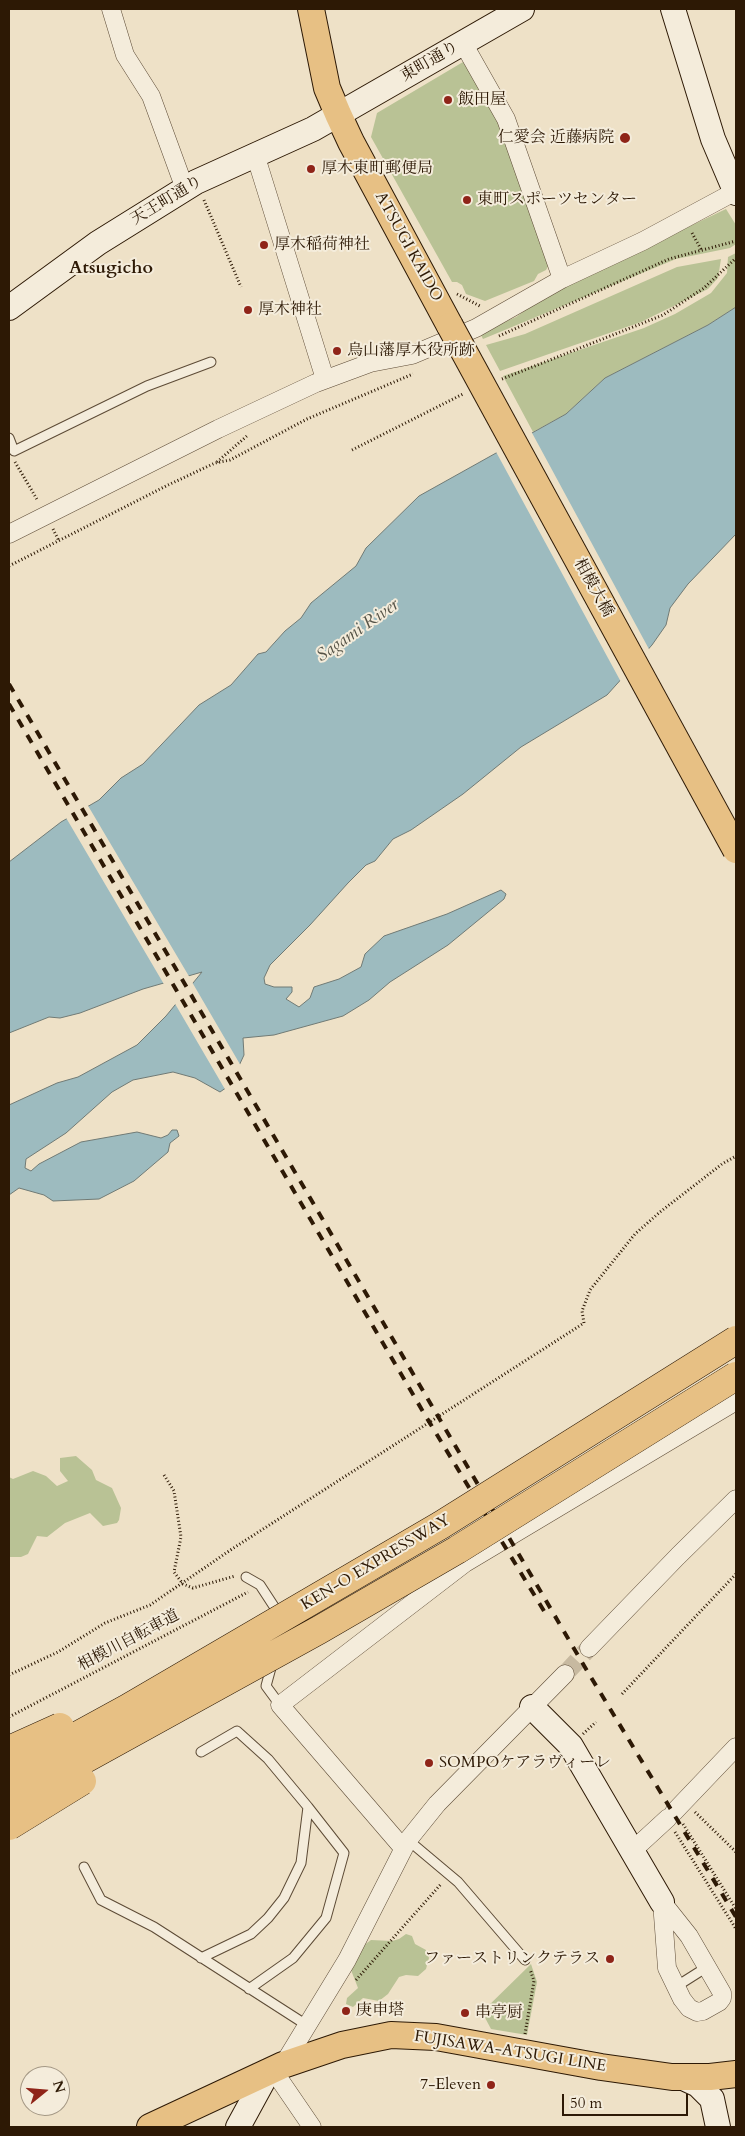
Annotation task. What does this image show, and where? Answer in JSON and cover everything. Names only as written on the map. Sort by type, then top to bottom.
[{"type":"highway","name":"KEN-O EXPRESSWAY","points":[[9,1774],[126,1709],[442,1525],[736,1340]]},
{"type":"highway","name":"KEN-O EXPRESSWAY","points":[[9,1801],[319,1630],[466,1545],[736,1376]]},
{"type":"highway","points":[[9,1750],[142,1686],[346,1572],[442,1525]]},
{"type":"highway","points":[[9,1826],[319,1630]]},
{"type":"main road","points":[[311,9],[327,88],[338,114]]},
{"type":"main road","name":"ATSUGI KAIDO","points":[[338,114],[450,326]]},
{"type":"main road","name":"相模大橋","points":[[450,326],[736,850]]},
{"type":"main road","name":"FUJISAWA-ATSUGI LINE","points":[[150,2127],[275,2069],[368,2039],[391,2035],[436,2037],[616,2070],[681,2077],[736,2074]]},
{"type":"street","points":[[111,9],[125,55],[152,96],[194,194]]},
{"type":"street","name":"東町通り","points":[[338,114],[522,9]]},
{"type":"street","points":[[9,534],[210,432],[325,378],[370,363],[412,355],[436,346],[511,310],[562,279],[643,241],[736,192],[713,140],[673,9]]},
{"type":"street","points":[[463,43],[506,119],[562,279]]},
{"type":"street","name":"天王町通り","points":[[10,305],[98,243],[194,194],[255,154],[313,128],[338,114]]},
{"type":"street","points":[[255,154],[325,378]]},
{"type":"street","points":[[405,1844],[280,1705],[465,1563],[736,1401]]},
{"type":"street","points":[[589,1648],[736,1499]]},
{"type":"street","points":[[238,2127],[275,2069],[308,2026],[372,1914],[405,1844],[437,1804],[566,1674]]},
{"type":"street","points":[[532,1707],[571,1746],[631,1852],[662,1902],[689,1936],[722,1993],[722,1998],[719,2002],[703,2011],[697,2012],[689,2008],[667,1968],[662,1902]]},
{"type":"street","points":[[631,1852],[674,1812],[736,1747]]},
{"type":"street","points":[[665,1944],[671,1939],[689,1936]]},
{"type":"street","points":[[275,2069],[312,2127]]},
{"type":"street","points":[[681,2077],[698,2085],[712,2099],[718,2127]]},
{"type":"street","points":[[712,2099],[722,2090],[736,2085]]},
{"type":"lane","points":[[9,438],[14,451],[64,425],[154,383],[211,362]]},
{"type":"lane","points":[[246,1576],[260,1586],[275,1608],[283,1635],[282,1646],[269,1668],[266,1686],[280,1705]]},
{"type":"lane","points":[[201,1752],[238,1731],[268,1759],[344,1853],[326,1918],[293,1958],[249,1989]]},
{"type":"lane","points":[[202,1958],[251,1934],[268,1918],[284,1898],[301,1863],[308,1807]]},
{"type":"lane","points":[[405,1844],[450,1874],[525,1960]]},
{"type":"lane","points":[[84,1867],[101,1900],[154,1927],[308,2026]]},
{"type":"lane","points":[[676,1986],[707,1967]]},
{"type":"path","points":[[194,194],[241,287]]},
{"type":"path","points":[[492,339],[669,259],[736,241]]},
{"type":"path","points":[[494,382],[663,315],[704,288],[736,258]]},
{"type":"path","points":[[9,566],[168,486],[215,464],[230,460],[307,419],[420,371]]},
{"type":"path","points":[[352,450],[469,391]]},
{"type":"path","points":[[14,451],[15,464],[40,504]]},
{"type":"path","points":[[9,1675],[58,1652],[105,1623],[150,1605],[232,1549],[584,1323],[582,1311],[590,1290],[635,1234],[722,1164],[736,1156]]},
{"type":"path","points":[[164,1475],[174,1491],[181,1537],[174,1572],[183,1584],[193,1588],[234,1575],[246,1576]]},
{"type":"path","points":[[622,1694],[736,1574]]},
{"type":"path","name":"相模川自転車道","points":[[9,1717],[260,1586]]},
{"type":"path","points":[[674,1812],[736,1852]]},
{"type":"path","points":[[674,1812],[736,1909]]},
{"type":"path","points":[[674,1812],[736,1929]]},
{"type":"path","points":[[351,1986],[450,1874]]},
{"type":"path","points":[[524,2041],[534,1980],[525,1960]]},
{"type":"green space","name":"東町スポーツセンター","points":[[463,62],[502,127],[550,263],[546,270],[538,274],[534,281],[485,301],[466,294],[462,285],[452,282],[371,137],[377,113]]},
{"type":"green space","points":[[726,209],[736,225],[736,244],[730,248],[676,259],[483,339],[480,333],[516,317],[549,293]]},
{"type":"green space","points":[[736,253],[736,307],[708,325],[605,378],[566,414],[533,432],[503,376],[644,328],[675,314],[711,293],[727,273],[728,257]]},
{"type":"green space","points":[[721,259],[718,278],[708,289],[641,322],[500,371],[486,345],[525,334],[677,267]]},
{"type":"green space","points":[[76,1456],[92,1470],[96,1480],[112,1488],[121,1508],[119,1520],[117,1523],[103,1526],[90,1513],[65,1523],[47,1537],[37,1536],[28,1554],[21,1557],[9,1557],[9,1477],[13,1479],[33,1471],[46,1476],[57,1486],[68,1481],[60,1471],[60,1458]]},
{"type":"green space","points":[[406,1934],[412,1936],[415,1944],[426,1950],[429,1958],[426,1969],[418,1976],[406,1975],[399,1977],[388,1994],[379,2001],[363,1998],[353,2007],[346,2004],[347,1998],[358,1988],[351,1970],[360,1948],[371,1940],[392,1941]]},
{"type":"green space","points":[[531,1964],[537,1982],[527,2035],[491,2029],[482,2012]]},
{"type":"water","name":"Sagami River","points":[[736,307],[736,534],[688,584],[670,608],[666,625],[652,645],[607,695],[521,747],[463,794],[411,830],[393,839],[375,861],[366,865],[270,965],[264,978],[265,984],[274,987],[292,987],[292,992],[286,999],[299,1007],[310,998],[314,987],[339,979],[361,967],[365,954],[384,936],[447,914],[501,890],[506,894],[504,899],[448,945],[390,982],[369,1000],[343,1016],[274,1035],[243,1038],[244,1055],[230,1085],[220,1092],[195,1078],[173,1072],[133,1080],[112,1092],[66,1133],[26,1159],[25,1168],[31,1171],[39,1164],[81,1142],[137,1132],[161,1138],[168,1135],[172,1130],[177,1130],[179,1136],[170,1143],[168,1152],[134,1181],[99,1199],[53,1201],[44,1195],[19,1188],[9,1195],[9,1105],[57,1083],[78,1077],[137,1045],[166,1016],[202,972],[143,989],[80,1013],[60,1018],[49,1017],[9,1033],[9,862],[61,822],[99,800],[121,778],[143,764],[199,705],[231,685],[258,654],[266,652],[285,631],[301,618],[311,603],[356,566],[366,548],[419,496],[566,414],[605,378],[708,325]]},
{"type":"pier","points":[[531,431],[650,651],[621,682],[495,450]]},
{"type":"pier","points":[[87,804],[190,978],[165,986],[65,816]]},
{"type":"pier","points":[[192,982],[241,1066],[232,1086],[226,1091],[174,1002]]},
{"type":"tunnel","points":[[565,1674],[589,1648]]},
{"type":"railway","points":[[9,684],[586,1669],[736,1917]]},
{"type":"railway","points":[[9,704],[425,1415],[544,1611]]},
{"type":"place","name":"飯田屋","points":[[448,100]]},
{"type":"place","name":"仁愛会 近藤病院","points":[[625,138]]},
{"type":"place","name":"厚木東町郵便局","points":[[311,169]]},
{"type":"place","name":"東町スポーツセンター","points":[[467,200]]},
{"type":"place","name":"厚木稲荷神社","points":[[264,245]]},
{"type":"place","name":"厚木神社","points":[[248,310]]},
{"type":"place","name":"烏山藩厚木役所跡","points":[[337,351]]},
{"type":"place","name":"SOMPOケアラヴィーレ","points":[[429,1763]]},
{"type":"place","name":"ファーストリンクテラス","points":[[610,1959]]},
{"type":"place","name":"庚申塔","points":[[346,2011]]},
{"type":"place","name":"串亭厨","points":[[465,2013]]},
{"type":"place","name":"7-Eleven","points":[[491,2085]]},
{"type":"district","name":"Atsugicho","points":[[111,269]]}]
